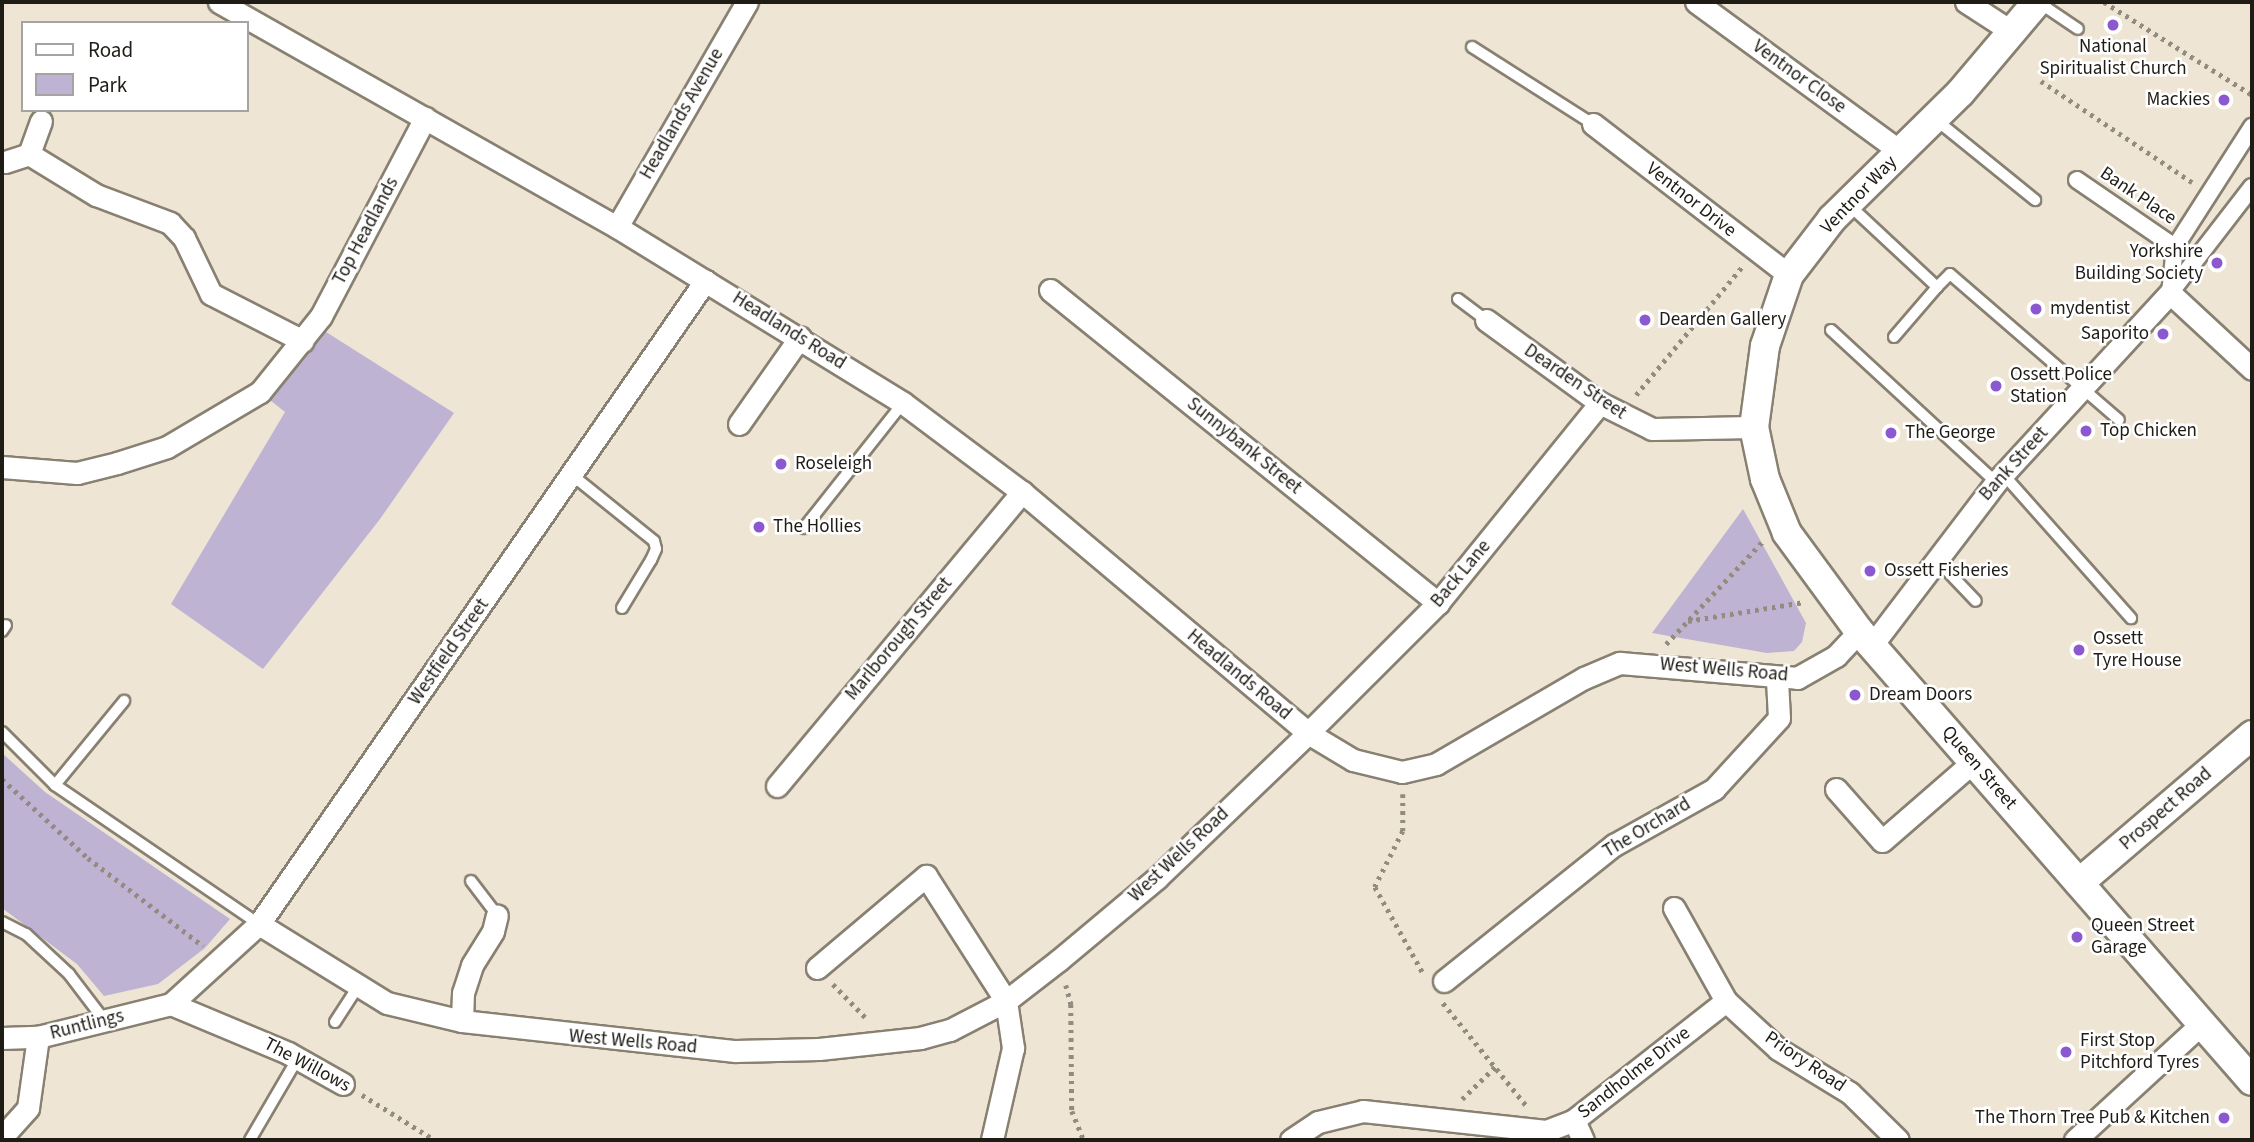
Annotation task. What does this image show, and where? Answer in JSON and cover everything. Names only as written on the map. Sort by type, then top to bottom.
[{"type":"street","name":"Headlands Avenue","points":[[617,227],[747,2]]},
{"type":"street","name":"Ventnor Close","points":[[1696,2],[1901,152]]},
{"type":"street","points":[[1966,2],[2014,33]]},
{"type":"street","name":"Ventnor Way","points":[[1754,427],[1765,346],[1789,275],[1848,204],[1935,119],[2014,33],[2038,2]]},
{"type":"street","name":"Headlands Road","points":[[225,3],[617,227],[800,337],[902,403],[1022,492],[1308,733]]},
{"type":"street","name":"Top Headlands","points":[[2,467],[76,473],[167,447],[260,392],[303,341],[425,118]]},
{"type":"street","points":[[29,154],[41,121]]},
{"type":"street","name":"Ventnor Drive","points":[[1593,124],[1789,275]]},
{"type":"street","points":[[2249,360],[2170,293],[2175,247],[2252,127]]},
{"type":"street","points":[[5,162],[29,154],[96,195],[170,223],[184,238],[211,294],[303,341]]},
{"type":"street","name":"Bank Place","points":[[2077,180],[2175,247]]},
{"type":"street","name":"Bank Street","points":[[1865,638],[2000,478],[2170,293],[2252,187]]},
{"type":"street","name":"Westfield Street","points":[[171,1004],[221,961],[259,923],[705,281]]},
{"type":"street","name":"Sunnybank Street","points":[[1050,290],[1438,603]]},
{"type":"street","name":"Dearden Street","points":[[1486,320],[1600,403],[1651,429],[1754,427]]},
{"type":"street","points":[[739,424],[800,337]]},
{"type":"street","name":"Back Lane","points":[[1308,733],[1438,603],[1600,403]]},
{"type":"street","name":"Queen Street","points":[[1754,427],[1765,479],[1787,533],[1865,638],[2201,1024],[2250,1073]]},
{"type":"street","name":"Marlborough Street","points":[[777,786],[1022,492]]},
{"type":"street","name":"West Wells Road","points":[[259,923],[357,988],[387,1003],[462,1021],[735,1051],[889,1041],[950,1030],[1006,1002],[1157,878],[1308,733],[1353,760],[1402,772],[1436,764],[1584,678],[1620,663],[1649,663],[1777,679],[1797,678],[1865,638]]},
{"type":"street","name":"The Orchard","points":[[1444,981],[1614,845],[1714,789],[1779,718],[1777,679]]},
{"type":"street","name":"Prospect Road","points":[[2079,883],[2252,735]]},
{"type":"street","points":[[1836,789],[1882,841],[1974,761]]},
{"type":"street","points":[[817,968],[926,876],[1006,1002],[1013,1048],[992,1140]]},
{"type":"street","name":"Priory Road","points":[[1674,908],[1726,1001],[1778,1049],[1850,1093],[1898,1140]]},
{"type":"street","points":[[462,1021],[463,993],[497,915]]},
{"type":"street","name":"Sandholme Drive","points":[[1291,1140],[1318,1122],[1363,1111],[1546,1130],[1574,1120],[1726,1001]]},
{"type":"street","name":"Runtlings","points":[[2,1038],[38,1037],[171,1004]]},
{"type":"street","name":"The Willows","points":[[171,1004],[298,1058],[343,1084]]},
{"type":"street","points":[[2075,1140],[2201,1024]]},
{"type":"street","points":[[2,1137],[29,1108],[38,1037]]},
{"type":"street","points":[[1574,1120],[1583,1140]]},
{"type":"lane","points":[[2038,2],[2078,29]]},
{"type":"lane","points":[[1472,47],[1593,124]]},
{"type":"lane","points":[[1935,119],[2035,200]]},
{"type":"lane","points":[[1848,204],[1937,287]]},
{"type":"lane","points":[[1894,337],[1950,274],[2085,386],[2119,420]]},
{"type":"lane","points":[[1458,299],[1486,320]]},
{"type":"lane","points":[[1831,330],[2000,478],[2131,618]]},
{"type":"lane","points":[[804,528],[902,403]]},
{"type":"lane","points":[[572,475],[654,541],[656,549],[651,560],[622,608]]},
{"type":"lane","points":[[1935,558],[1976,601]]},
{"type":"lane","points":[[55,785],[124,701]]},
{"type":"lane","points":[[2,732],[55,785],[259,923]]},
{"type":"lane","points":[[471,881],[497,915]]},
{"type":"lane","points":[[2,922],[26,934],[69,974],[104,1020]]},
{"type":"lane","points":[[335,1022],[357,988]]},
{"type":"lane","points":[[250,1140],[298,1058]]},
{"type":"path","points":[[2104,2],[2252,95]]},
{"type":"path","points":[[2041,81],[2209,194]]},
{"type":"path","points":[[1620,414],[1756,250]]},
{"type":"path","points":[[1649,663],[1758,544],[1787,533]]},
{"type":"path","points":[[1687,621],[1721,619],[1833,596]]},
{"type":"path","points":[[2,779],[88,858],[221,961]]},
{"type":"path","points":[[1059,960],[1070,1004],[1072,1111],[1084,1140]]},
{"type":"path","points":[[817,968],[889,1041]]},
{"type":"path","points":[[1440,1118],[1495,1067]]},
{"type":"path","name":"The Willows","points":[[343,1084],[435,1140]]},
{"type":"green space","points":[[315,325],[454,413],[380,519],[263,669],[171,604],[285,412],[260,392]]},
{"type":"green space","points":[[1743,509],[1806,623],[1802,642],[1794,651],[1767,653],[1652,633]]},
{"type":"green space","points":[[2,753],[45,792],[230,919],[205,948],[158,984],[104,996],[77,964],[2,908]]},
{"type":"place","name":"National Spiritualist Church","points":[[2113,25]]},
{"type":"place","name":"Mackies","points":[[2224,100]]},
{"type":"place","name":"Yorkshire Building Society","points":[[2217,263]]},
{"type":"place","name":"mydentist","points":[[2036,309]]},
{"type":"place","name":"Dearden Gallery","points":[[1645,320]]},
{"type":"place","name":"Saporito","points":[[2163,334]]},
{"type":"place","name":"Ossett Police Station","points":[[1996,386]]},
{"type":"place","name":"Top Chicken","points":[[2086,431]]},
{"type":"place","name":"The George","points":[[1891,433]]},
{"type":"place","name":"Roseleigh","points":[[781,464]]},
{"type":"place","name":"The Hollies","points":[[759,527]]},
{"type":"place","name":"Ossett Fisheries","points":[[1870,571]]},
{"type":"place","name":"Ossett Tyre House","points":[[2079,650]]},
{"type":"place","name":"Dream Doors","points":[[1855,695]]},
{"type":"place","name":"Queen Street Garage","points":[[2077,937]]},
{"type":"place","name":"First Stop Pitchford Tyres","points":[[2066,1052]]},
{"type":"place","name":"The Thorn Tree Pub & Kitchen","points":[[2224,1118]]}]
